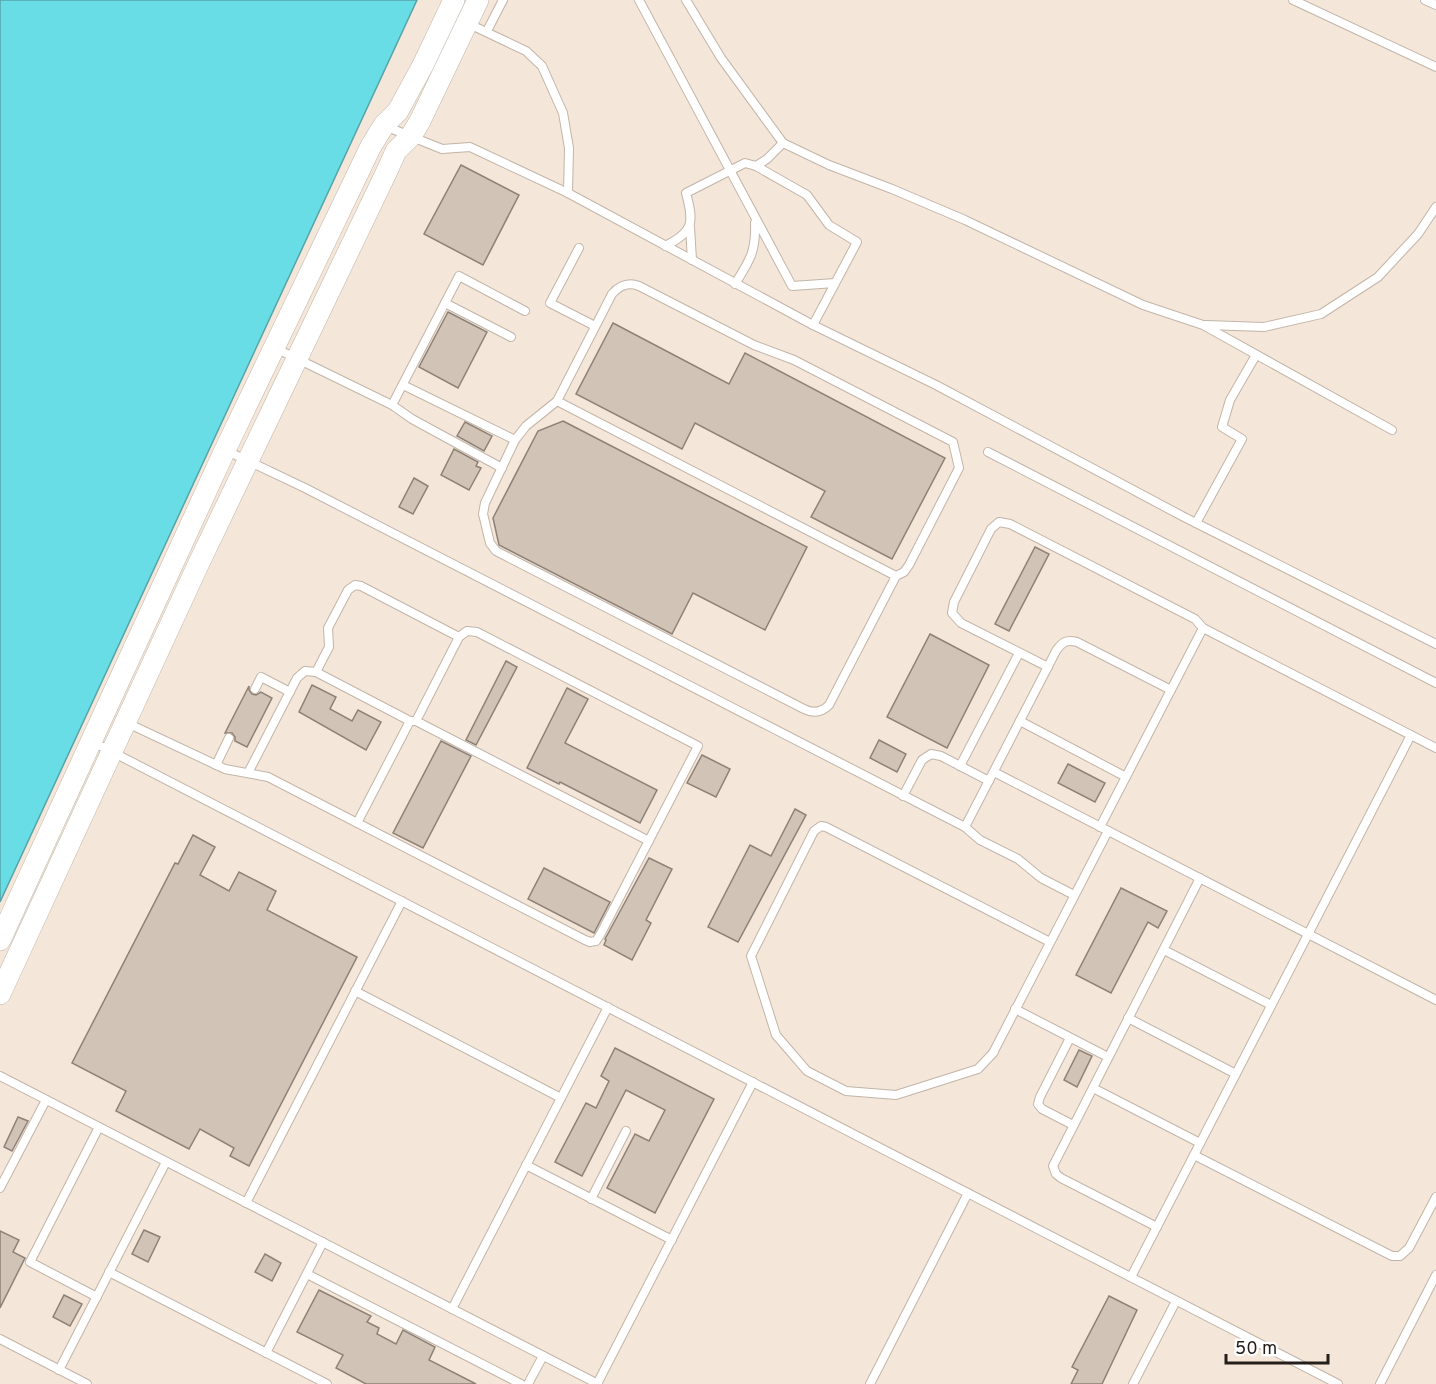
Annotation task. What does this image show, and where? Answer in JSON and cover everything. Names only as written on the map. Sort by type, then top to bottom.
[{"type":"street","points":[[0,994],[198,565],[396,151],[411,136],[478,0]]},
{"type":"street","points":[[0,940],[273,347],[371,146],[384,125],[398,111],[451,8]]},
{"type":"lane","points":[[487,31],[503,0]]},
{"type":"lane","points":[[639,0],[792,286],[835,283]]},
{"type":"lane","points":[[686,0],[721,58],[783,143],[829,165],[965,220],[1143,305],[1203,324],[1392,430]]},
{"type":"lane","points":[[1293,0],[1436,67]]},
{"type":"lane","points":[[1425,0],[1436,5]]},
{"type":"lane","points":[[451,8],[467,23],[526,51],[542,66],[563,112],[569,148],[568,193]]},
{"type":"lane","points":[[384,125],[442,149],[470,147],[568,193],[813,326],[936,385],[1196,523],[1436,644]]},
{"type":"lane","points":[[756,166],[767,159],[783,143]]},
{"type":"lane","points":[[692,260],[690,227],[692,216],[686,193],[745,163],[756,166],[807,195],[829,225],[857,242],[813,326]]},
{"type":"lane","points":[[1203,324],[1264,327],[1322,314],[1378,277],[1418,234],[1436,207]]},
{"type":"lane","points":[[735,284],[748,264],[756,244],[756,221]]},
{"type":"lane","points":[[665,246],[682,237],[690,227]]},
{"type":"lane","points":[[579,248],[550,303],[595,326]]},
{"type":"lane","points":[[392,405],[459,276],[525,311]]},
{"type":"lane","points":[[626,284],[634,285],[754,345],[794,360],[951,441],[957,454],[959,468],[909,565],[904,572],[896,576],[829,705],[821,711],[809,712],[494,549],[490,543],[483,508],[514,440],[526,426],[557,401],[615,291],[626,284]]},
{"type":"lane","points":[[445,303],[511,337]]},
{"type":"lane","points":[[273,347],[392,405],[412,419],[502,468]]},
{"type":"lane","points":[[1196,523],[1242,440],[1222,427],[1230,400],[1256,355]]},
{"type":"lane","points":[[403,385],[514,440]]},
{"type":"lane","points":[[557,401],[896,576]]},
{"type":"lane","points":[[225,450],[305,488],[965,827],[980,840],[1018,859],[1041,878],[1074,895]]},
{"type":"lane","points":[[988,452],[1436,683]]},
{"type":"lane","points":[[1048,668],[955,619],[951,610],[992,527],[1002,522],[1196,619],[1203,628],[1436,748]]},
{"type":"lane","points":[[316,672],[329,646],[328,628],[348,590],[355,585],[459,637]]},
{"type":"lane","points":[[1050,942],[821,826],[814,831],[751,953],[776,1035],[807,1071],[846,1092],[896,1095],[978,1069],[994,1052],[1016,1009],[1074,895],[1126,777],[1203,628]]},
{"type":"lane","points":[[105,712],[228,771],[268,777],[357,823],[590,942],[596,941],[600,935],[698,746],[477,632],[467,631],[459,637],[357,823]]},
{"type":"lane","points":[[965,827],[1060,645],[1066,641],[1074,640],[1171,690]]},
{"type":"lane","points":[[960,766],[1018,653]]},
{"type":"lane","points":[[248,773],[297,678],[307,671],[316,672],[649,841]]},
{"type":"lane","points":[[255,689],[261,677],[290,692]]},
{"type":"lane","points":[[1020,722],[1126,777]]},
{"type":"lane","points":[[1131,1277],[1411,735]]},
{"type":"lane","points":[[216,765],[229,738]]},
{"type":"lane","points":[[91,741],[1338,1384]]},
{"type":"lane","points":[[903,796],[926,756],[938,755],[989,781]]},
{"type":"lane","points":[[994,772],[1436,1000]]},
{"type":"lane","points":[[1157,1227],[1056,1174],[1053,1167],[1054,1161],[1200,878]]},
{"type":"lane","points":[[246,1203],[402,901]]},
{"type":"lane","points":[[1164,950],[1271,1005]]},
{"type":"lane","points":[[355,991],[561,1098]]},
{"type":"lane","points":[[452,1309],[608,1007]]},
{"type":"lane","points":[[1016,1009],[1108,1057]]},
{"type":"lane","points":[[1128,1018],[1236,1074]]},
{"type":"lane","points":[[1070,1038],[1038,1104],[1044,1110],[1073,1125]]},
{"type":"lane","points":[[0,1076],[597,1384],[753,1082]]},
{"type":"lane","points":[[1092,1088],[1200,1143]]},
{"type":"lane","points":[[0,1188],[46,1100]]},
{"type":"lane","points":[[96,1297],[30,1262],[99,1127]]},
{"type":"lane","points":[[591,1199],[626,1131]]},
{"type":"lane","points":[[1194,1155],[1392,1256],[1400,1256],[1409,1248],[1436,1197]]},
{"type":"lane","points":[[59,1370],[166,1162]]},
{"type":"lane","points":[[526,1165],[672,1240]]},
{"type":"lane","points":[[870,1384],[968,1193]]},
{"type":"lane","points":[[266,1353],[323,1242]]},
{"type":"lane","points":[[109,1272],[327,1384]]},
{"type":"lane","points":[[307,1274],[520,1384]]},
{"type":"lane","points":[[1380,1384],[1436,1275]]},
{"type":"lane","points":[[1133,1384],[1176,1300]]},
{"type":"lane","points":[[0,1339],[87,1384]]},
{"type":"lane","points":[[528,1384],[543,1356]]},
{"type":"water","points":[[0,0],[417,0],[0,902]]},
{"type":"building","points":[[461,165],[519,195],[483,265],[424,234]]},
{"type":"building","points":[[448,312],[487,332],[458,388],[419,367]]},
{"type":"building","points":[[613,323],[729,384],[745,353],[945,458],[892,559],[811,517],[825,491],[695,423],[682,449],[576,394]]},
{"type":"building","points":[[563,421],[807,547],[765,630],[693,593],[672,634],[499,545],[493,518],[538,431]]},
{"type":"building","points":[[465,422],[492,436],[484,451],[457,436]]},
{"type":"building","points":[[454,449],[478,462],[476,466],[481,468],[469,490],[441,475]]},
{"type":"building","points":[[414,478],[428,486],[413,514],[399,507]]},
{"type":"building","points":[[1035,547],[1049,554],[1009,631],[995,624]]},
{"type":"building","points":[[930,634],[989,665],[947,748],[887,717]]},
{"type":"building","points":[[506,661],[517,667],[476,745],[466,740]]},
{"type":"building","points":[[312,685],[336,697],[330,709],[352,721],[358,710],[381,722],[366,750],[299,712]]},
{"type":"building","points":[[249,686],[252,694],[256,695],[261,692],[272,698],[247,747],[235,741],[232,733],[225,733]]},
{"type":"building","points":[[567,688],[588,699],[565,743],[657,790],[640,823],[560,782],[559,784],[527,768]]},
{"type":"building","points":[[879,740],[906,754],[897,772],[870,758]]},
{"type":"building","points":[[441,741],[471,756],[423,848],[393,833]]},
{"type":"building","points":[[702,755],[730,769],[716,797],[687,783]]},
{"type":"building","points":[[1068,764],[1105,783],[1095,802],[1058,783]]},
{"type":"building","points":[[795,809],[806,815],[738,942],[708,927],[750,845],[771,856]]},
{"type":"building","points":[[193,835],[215,847],[200,875],[229,891],[239,872],[276,891],[267,910],[357,957],[249,1166],[230,1156],[234,1148],[200,1129],[189,1149],[116,1111],[126,1091],[72,1063],[175,863],[178,864]]},
{"type":"building","points":[[649,858],[672,869],[646,920],[651,923],[632,960],[604,945],[605,939]]},
{"type":"building","points":[[544,868],[610,902],[594,933],[528,899]]},
{"type":"building","points":[[1121,888],[1167,911],[1158,928],[1148,922],[1111,993],[1076,975]]},
{"type":"building","points":[[615,1048],[714,1099],[655,1213],[607,1188],[635,1134],[649,1141],[665,1110],[626,1090],[582,1176],[555,1162],[586,1103],[596,1108],[609,1081],[601,1076]]},
{"type":"building","points":[[1079,1050],[1092,1056],[1077,1087],[1064,1080]]},
{"type":"building","points":[[18,1117],[28,1121],[12,1151],[4,1147]]},
{"type":"building","points":[[144,1230],[160,1237],[148,1262],[132,1254]]},
{"type":"building","points":[[0,1231],[19,1240],[13,1252],[25,1258],[0,1308]]},
{"type":"building","points":[[265,1254],[281,1263],[272,1281],[255,1272]]},
{"type":"building","points":[[319,1290],[371,1316],[367,1322],[379,1328],[377,1334],[396,1344],[403,1330],[435,1347],[429,1360],[476,1384],[366,1384],[336,1368],[343,1355],[297,1332]]},
{"type":"building","points":[[64,1295],[82,1304],[70,1326],[53,1317]]},
{"type":"building","points":[[1109,1296],[1137,1310],[1102,1384],[1071,1384],[1078,1370],[1072,1367]]}]
